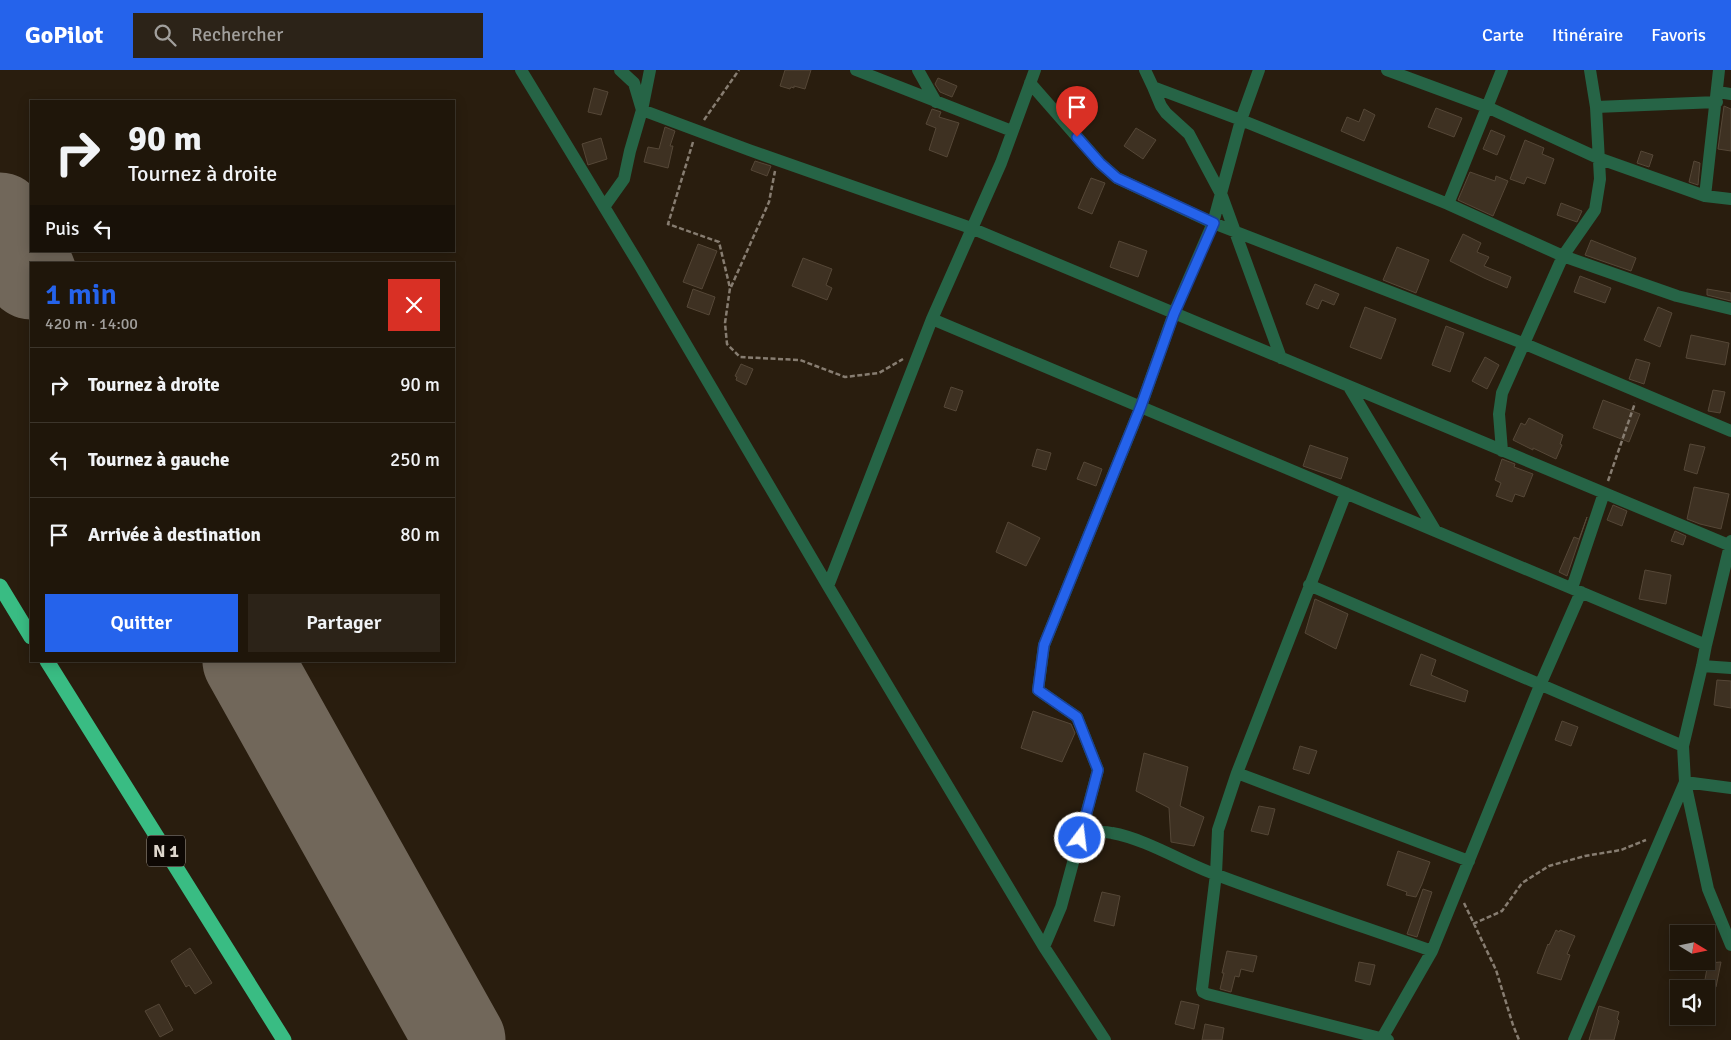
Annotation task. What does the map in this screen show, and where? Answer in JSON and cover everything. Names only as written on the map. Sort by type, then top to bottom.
[{"type":"highway","points":[[0,586],[30,635]]},
{"type":"highway","name":"N 1","points":[[47,662],[284,1040]]},
{"type":"street","points":[[521,70],[1044,947],[1106,1040]]},
{"type":"street","points":[[620,70],[634,83],[642,110]]},
{"type":"street","points":[[604,207],[624,179],[650,70]]},
{"type":"street","points":[[856,70],[1012,131]]},
{"type":"street","points":[[918,70],[936,102]]},
{"type":"street","points":[[828,586],[932,318],[1001,163],[1035,70]]},
{"type":"street","points":[[1146,70],[1161,106],[1166,114],[1189,134],[1222,196],[1281,358]]},
{"type":"street","points":[[1062,907],[1098,770],[1077,717],[1038,690],[1044,645],[1141,406],[1174,314],[1214,223],[1241,120],[1260,70]]},
{"type":"street","points":[[1387,70],[1487,108],[1598,158],[1705,196],[1731,199]]},
{"type":"street","points":[[1448,204],[1502,70]]},
{"type":"street","points":[[1502,450],[1499,414],[1502,393],[1563,256],[1595,210],[1600,179],[1596,107],[1590,70]]},
{"type":"street","points":[[1705,196],[1719,70]]},
{"type":"street","points":[[1030,83],[1100,163],[1117,178],[1214,223],[1525,344],[1731,431]]},
{"type":"street","points":[[1153,87],[1241,120],[1448,204],[1563,256],[1677,296],[1731,309]]},
{"type":"street","points":[[1596,107],[1717,97],[1731,94]]},
{"type":"street","points":[[642,110],[971,228],[1349,387],[1731,544],[1683,746],[1685,782],[1708,889],[1731,945]]},
{"type":"street","points":[[932,318],[1706,645]]},
{"type":"street","points":[[1349,387],[1435,530]]},
{"type":"street","points":[[1346,493],[1237,772],[1218,830],[1216,874],[1203,992],[1383,1039],[1432,951],[1469,861],[1541,683],[1576,590],[1604,493]]},
{"type":"street","points":[[1309,585],[1541,683],[1683,746]]},
{"type":"street","points":[[1702,666],[1731,668]]},
{"type":"street","points":[[1237,772],[1469,861]]},
{"type":"street","points":[[1685,782],[1731,788]]},
{"type":"street","points":[[1574,1040],[1685,782]]},
{"type":"street","points":[[1044,947],[1062,907],[1079,843],[1086,835],[1099,832],[1112,833],[1140,842],[1216,874],[1432,951]]},
{"type":"path","points":[[730,288],[719,242],[668,224],[696,130],[739,70]]},
{"type":"path","points":[[777,160],[769,202],[730,288],[725,323],[727,344],[740,357],[800,360],[845,377],[879,373],[920,349]]},
{"type":"path","points":[[1604,493],[1639,392]]},
{"type":"path","points":[[1473,924],[1502,911],[1522,882],[1549,866],[1585,856],[1621,850],[1643,842],[1664,829]]},
{"type":"path","points":[[1458,888],[1473,924],[1496,970],[1512,1025],[1519,1040]]},
{"type":"building","points":[[785,70],[811,70],[805,89],[794,86],[794,88],[791,87],[790,89],[780,86]]},
{"type":"building","points":[[938,78],[957,86],[952,97],[940,92],[935,84]]},
{"type":"building","points":[[594,88],[608,92],[601,115],[588,112]]},
{"type":"building","points":[[1724,106],[1731,109],[1731,151],[1718,149]]},
{"type":"building","points":[[1436,108],[1462,118],[1454,137],[1428,127]]},
{"type":"building","points":[[932,109],[941,112],[939,117],[959,123],[947,157],[929,150],[936,128],[926,124]]},
{"type":"building","points":[[1364,109],[1375,115],[1364,141],[1341,131],[1347,117],[1359,122]]},
{"type":"building","points":[[665,127],[675,131],[670,146],[673,146],[668,168],[644,162],[648,147],[659,149]]},
{"type":"building","points":[[1136,128],[1156,140],[1143,159],[1124,146]]},
{"type":"building","points":[[1491,130],[1505,136],[1497,155],[1483,149]]},
{"type":"building","points":[[601,138],[607,159],[588,165],[582,144]]},
{"type":"building","points":[[1525,140],[1544,148],[1542,154],[1554,159],[1545,184],[1527,177],[1524,184],[1510,179]]},
{"type":"building","points":[[1641,151],[1653,155],[1649,167],[1637,163]]},
{"type":"building","points":[[755,161],[771,166],[767,176],[751,170]]},
{"type":"building","points":[[1694,161],[1700,163],[1698,185],[1689,182]]},
{"type":"building","points":[[1470,172],[1495,181],[1496,176],[1508,181],[1493,216],[1458,200]]},
{"type":"building","points":[[1091,178],[1105,183],[1092,214],[1078,208]]},
{"type":"building","points":[[1561,203],[1582,211],[1577,222],[1557,215]]},
{"type":"building","points":[[1463,234],[1481,243],[1477,252],[1489,257],[1484,266],[1511,277],[1507,288],[1450,261]]},
{"type":"building","points":[[1591,240],[1636,258],[1631,271],[1585,255]]},
{"type":"building","points":[[1119,241],[1147,251],[1138,277],[1110,267]]},
{"type":"building","points":[[698,244],[717,251],[702,289],[683,282]]},
{"type":"building","points":[[1397,247],[1429,260],[1416,293],[1383,280]]},
{"type":"building","points":[[803,258],[832,269],[826,285],[832,288],[827,300],[792,286]]},
{"type":"building","points":[[1580,276],[1611,288],[1605,303],[1574,292]]},
{"type":"building","points":[[1315,284],[1339,294],[1334,305],[1322,300],[1318,309],[1306,304]]},
{"type":"building","points":[[693,289],[715,297],[709,315],[687,307]]},
{"type":"building","points":[[1707,289],[1731,293],[1731,301],[1707,295]]},
{"type":"building","points":[[1365,307],[1396,319],[1381,359],[1350,347]]},
{"type":"building","points":[[1658,307],[1672,313],[1660,347],[1644,340]]},
{"type":"building","points":[[1446,326],[1464,333],[1450,372],[1432,365]]},
{"type":"building","points":[[1691,335],[1729,343],[1725,365],[1686,358]]},
{"type":"building","points":[[1485,357],[1499,365],[1487,389],[1472,381]]},
{"type":"building","points":[[1636,359],[1650,363],[1644,384],[1629,379]]},
{"type":"building","points":[[741,364],[753,369],[746,385],[736,380],[737,377],[735,376]]},
{"type":"building","points":[[951,387],[963,391],[956,411],[944,407]]},
{"type":"building","points":[[1713,390],[1725,392],[1720,413],[1708,411]]},
{"type":"building","points":[[1603,400],[1640,414],[1629,442],[1593,428]]},
{"type":"building","points":[[1529,418],[1563,435],[1560,444],[1562,445],[1556,459],[1513,440],[1521,423],[1525,425]]},
{"type":"building","points":[[1690,444],[1705,447],[1697,474],[1684,470]]},
{"type":"building","points":[[1310,445],[1348,458],[1341,479],[1303,466]]},
{"type":"building","points":[[1037,449],[1051,453],[1046,470],[1032,466]]},
{"type":"building","points":[[1502,459],[1515,464],[1514,467],[1533,474],[1524,497],[1515,494],[1512,502],[1496,496],[1501,483],[1495,480]]},
{"type":"building","points":[[1084,462],[1102,469],[1096,486],[1077,479]]},
{"type":"building","points":[[1694,487],[1729,494],[1721,529],[1687,519]]},
{"type":"building","points":[[1613,505],[1627,511],[1622,526],[1607,520]]},
{"type":"building","points":[[1587,517],[1567,576],[1559,572],[1574,537],[1579,539]]},
{"type":"building","points":[[1008,522],[1040,538],[1026,566],[996,552]]},
{"type":"building","points":[[1675,531],[1686,536],[1683,545],[1671,541]]},
{"type":"building","points":[[1645,570],[1671,575],[1666,604],[1639,599]]},
{"type":"building","points":[[1315,599],[1348,614],[1336,649],[1305,633]]},
{"type":"building","points":[[1421,654],[1436,660],[1431,675],[1468,691],[1465,702],[1410,685]]},
{"type":"building","points":[[1717,680],[1731,681],[1731,708],[1714,705]]},
{"type":"building","points":[[1033,711],[1071,724],[1075,733],[1062,762],[1021,748]]},
{"type":"building","points":[[1562,721],[1578,727],[1571,746],[1555,740]]},
{"type":"building","points":[[1300,746],[1317,751],[1309,774],[1293,769]]},
{"type":"building","points":[[1144,753],[1188,767],[1180,806],[1204,817],[1194,846],[1171,842],[1169,808],[1136,791]]},
{"type":"building","points":[[1259,806],[1275,809],[1268,835],[1251,831]]},
{"type":"building","points":[[1398,851],[1430,862],[1416,897],[1406,895],[1407,892],[1387,885]]},
{"type":"building","points":[[1423,889],[1432,892],[1417,937],[1407,934]]},
{"type":"building","points":[[1102,892],[1120,896],[1114,926],[1094,921]]},
{"type":"building","points":[[1556,930],[1575,936],[1567,954],[1570,955],[1561,980],[1537,973],[1548,944]]},
{"type":"building","points":[[190,948],[212,983],[195,994],[189,985],[186,987],[171,961]]},
{"type":"building","points":[[1227,951],[1257,956],[1253,972],[1241,969],[1239,977],[1235,976],[1231,992],[1220,989]]},
{"type":"building","points":[[1359,962],[1375,965],[1370,985],[1355,981]]},
{"type":"building","points":[[1715,962],[1721,962],[1716,987],[1715,980],[1705,980],[1707,970],[1715,970]]},
{"type":"building","points":[[1181,1001],[1199,1005],[1194,1029],[1175,1024]]},
{"type":"building","points":[[159,1004],[173,1030],[160,1037],[145,1011]]},
{"type":"building","points":[[1599,1006],[1619,1012],[1617,1019],[1619,1021],[1614,1040],[1589,1040]]},
{"type":"building","points":[[1205,1024],[1224,1028],[1222,1040],[1202,1040]]},
{"type":"runway","points":[[0,218],[30,272]]},
{"type":"runway","points":[[249,662],[460,1040]]},
{"type":"route","points":[[1077,137],[1100,163],[1117,178],[1214,223],[1174,314],[1141,406],[1074,567],[1044,645],[1038,690],[1077,717],[1098,770],[1080,838]]}]
